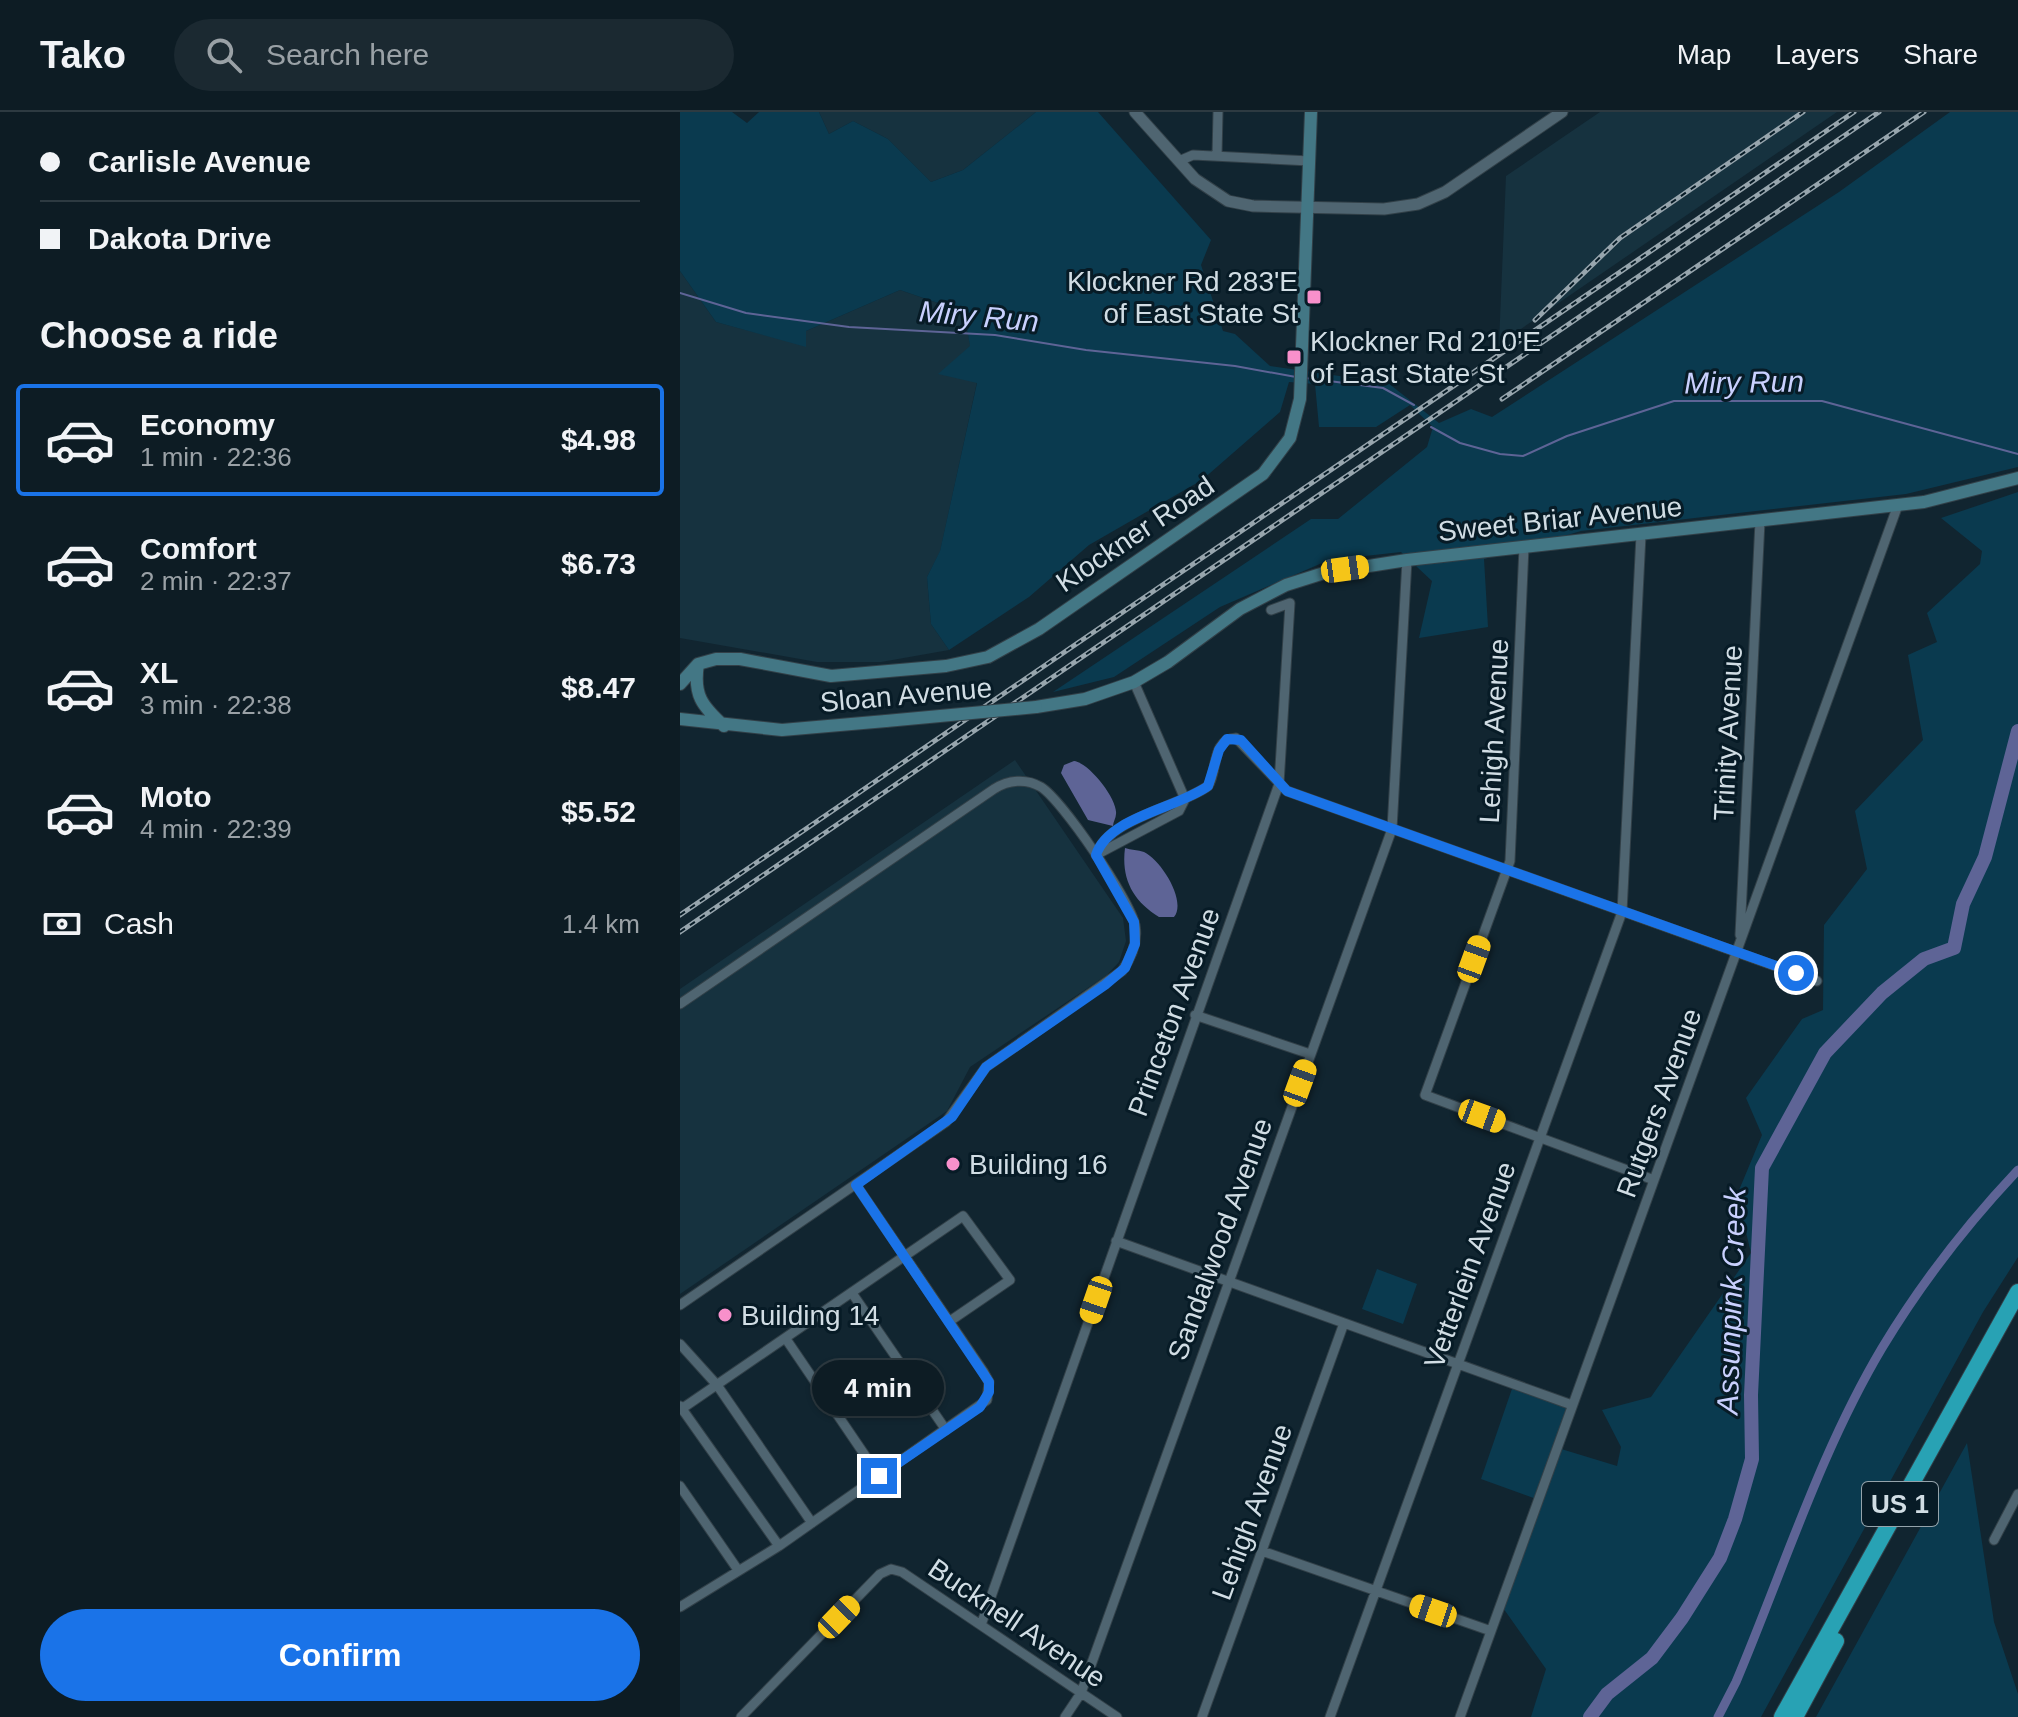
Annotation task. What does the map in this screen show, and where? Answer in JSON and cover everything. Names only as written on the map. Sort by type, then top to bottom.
[{"type":"highway","name":"US 1","points":[[1782,1717],[2018,1292]]},
{"type":"highway","name":"US 1","points":[[1795,1717],[2018,1314]]},
{"type":"main road","name":"Klockner Road","points":[[680,666],[733,658],[812,675],[840,676],[946,666],[1004,650],[1263,474],[1290,438],[1301,392],[1311,112]]},
{"type":"main road","name":"Sweet Briar Avenue","points":[[1134,682],[1275,590],[1324,573],[1407,560],[1898,505],[1953,496],[2018,478]]},
{"type":"main road","points":[[680,684],[700,663]]},
{"type":"main road","points":[[700,663],[695,685],[698,700],[724,726]]},
{"type":"main road","name":"Sloan Avenue","points":[[680,719],[782,730],[1049,705],[1134,682]]},
{"type":"street","points":[[1135,112],[1206,188],[1228,201],[1253,206],[1384,209],[1418,204],[1445,192],[1562,112]]},
{"type":"street","points":[[1217,156],[1218,112]]},
{"type":"street","points":[[1179,161],[1193,155],[1310,161]]},
{"type":"street","name":"Rutgers Avenue","points":[[1460,1717],[1898,505]]},
{"type":"street","name":"Trinity Avenue","points":[[1739,949],[1760,521]]},
{"type":"street","name":"Vetterlein Avenue","points":[[1330,1717],[1622,912],[1641,535]]},
{"type":"street","name":"Lehigh Avenue","points":[[1524,547],[1507,871],[1425,1095],[1540,1137]]},
{"type":"street","name":"Sandalwood Avenue","points":[[1065,1717],[1081,1693],[1392,829],[1407,560]]},
{"type":"street","name":"Princeton Avenue","points":[[981,1625],[1279,784],[1290,603],[1271,610]]},
{"type":"street","points":[[1134,682],[1185,799]]},
{"type":"street","points":[[1096,855],[1179,811],[1185,799],[1208,786],[1219,750],[1230,738],[1241,740],[1287,791],[1622,912],[1739,949],[1817,981]]},
{"type":"street","points":[[680,1004],[1004,784],[1026,782],[1047,791],[1096,855],[1134,922],[1135,944],[1125,968],[986,1067],[952,1117],[680,1305]]},
{"type":"street","points":[[1195,1015],[1310,1054]]},
{"type":"street","points":[[1540,1137],[1654,1180]]},
{"type":"street","points":[[680,1607],[779,1546],[980,1407],[989,1392],[983,1371],[856,1185]]},
{"type":"street","points":[[779,1546],[681,1409],[963,1216],[1010,1280],[950,1321]]},
{"type":"street","points":[[1116,1241],[1572,1405]]},
{"type":"street","points":[[852,1293],[946,1430]]},
{"type":"street","name":"Lehigh Avenue","points":[[1202,1717],[1344,1323]]},
{"type":"street","points":[[786,1339],[879,1476]]},
{"type":"street","points":[[680,1344],[717,1385],[812,1523]]},
{"type":"street","points":[[680,1486],[738,1570]]},
{"type":"street","points":[[1994,1540],[2018,1494]]},
{"type":"street","points":[[1262,1551],[1491,1631]]},
{"type":"street","name":"Bucknell Avenue","points":[[741,1717],[880,1574],[891,1569],[902,1572],[1117,1717]]},
{"type":"shaded area","points":[[680,112],[732,112],[747,123],[759,112],[819,112],[829,134],[853,121],[888,139],[931,182],[963,170],[1036,112],[1098,112],[1211,240],[1201,265],[1223,331],[1235,334],[1270,366],[1388,383],[1439,423],[1471,409],[1492,417],[1839,192],[1950,112],[2018,112],[2018,467],[1906,494],[1581,531],[1484,559],[1488,627],[1419,638],[1432,581],[1401,552],[1329,560],[1220,607],[1114,677],[1053,692],[1311,519],[1338,519],[1427,447],[1433,427],[1410,405],[1376,427],[1319,427],[1315,384],[1289,382],[1280,412],[1202,480],[1089,545],[1029,597],[949,650],[931,624],[927,577],[940,551],[977,383],[938,374],[970,346],[964,312],[900,290],[806,331],[806,347],[716,322],[680,271]]},
{"type":"shaded area","points":[[819,112],[1036,112],[963,170],[931,182],[888,139],[853,121],[829,134]]},
{"type":"shaded area","points":[[1600,112],[1837,112],[1499,344],[1506,176]]},
{"type":"shaded area","points":[[680,271],[716,322],[806,346],[806,331],[900,290],[964,312],[977,382],[940,552],[927,577],[931,624],[949,650],[881,662],[817,662],[680,638]]},
{"type":"shaded area","points":[[2018,492],[2018,1257],[1983,1312],[1761,1717],[1531,1717],[1546,1669],[1501,1605],[1539,1500],[1481,1479],[1515,1380],[1575,1402],[1558,1448],[1617,1466],[1621,1447],[1602,1410],[1651,1397],[1751,1253],[1737,1195],[1762,1135],[1746,1098],[1802,1019],[1823,1010],[1824,925],[1867,869],[1855,811],[1923,740],[1908,655],[1937,642],[1927,613],[1980,564],[1982,551],[1941,518]]},
{"type":"shaded area","points":[[1015,760],[1123,918],[1126,941],[1119,962],[1107,975],[970,1067],[947,1111],[680,1294],[680,989]]},
{"type":"shaded area","points":[[1074,761],[1094,774],[1107,791],[1115,807],[1113,826],[1088,820],[1061,773],[1064,765]]},
{"type":"shaded area","points":[[1125,848],[1144,852],[1158,863],[1175,892],[1177,910],[1174,917],[1159,917],[1136,896],[1127,879]]},
{"type":"shaded area","points":[[1377,1269],[1417,1284],[1403,1324],[1362,1309]]},
{"type":"shaded area","points":[[1967,1443],[1994,1622],[2018,1694],[2018,1717],[1816,1717]]},
{"type":"waterway","name":"Miry Run","points":[[680,293],[746,313],[849,327],[995,335],[1086,350],[1235,366],[1296,377]]},
{"type":"waterway","name":"Miry Run","points":[[1306,378],[1383,388],[1414,405]]},
{"type":"waterway","name":"Miry Run","points":[[1431,427],[1460,443],[1500,454],[1523,456],[1567,436],[1674,401],[1822,401],[2018,454]]},
{"type":"waterway","name":"Assunpink Creek","points":[[1590,1717],[1607,1694],[1652,1658],[1682,1618],[1720,1558],[1735,1519],[1752,1459],[1751,1395],[1762,1168],[1825,1053],[1882,993],[1924,959],[1954,948],[1963,904],[1985,857],[2018,731]]},
{"type":"waterway","points":[[1718,1717],[1736,1682],[1821,1470],[1860,1388],[1928,1278],[2018,1170]]},
{"type":"railway","points":[[1535,320],[1620,238],[1803,112]]},
{"type":"railway","points":[[680,915],[1854,112]]},
{"type":"railway","points":[[680,932],[1879,112]]},
{"type":"railway","points":[[1502,399],[1924,112]]},
{"type":"place","name":"Klockner Rd 283'E of East State St","points":[[1314,297]]},
{"type":"place","name":"Klockner Rd 210'E of East State St","points":[[1294,357]]},
{"type":"place","name":"Building 16","points":[[953,1164]]},
{"type":"place","name":"Building 14","points":[[725,1315]]},
{"type":"route","points":[[879,1476],[980,1407],[987,1400],[989,1382],[856,1185],[952,1117],[986,1067],[1125,968],[1134,948],[1135,926],[1096,855],[1100,842],[1135,820],[1202,791],[1212,778],[1216,757],[1227,739],[1241,740],[1287,791],[1796,973]]}]
